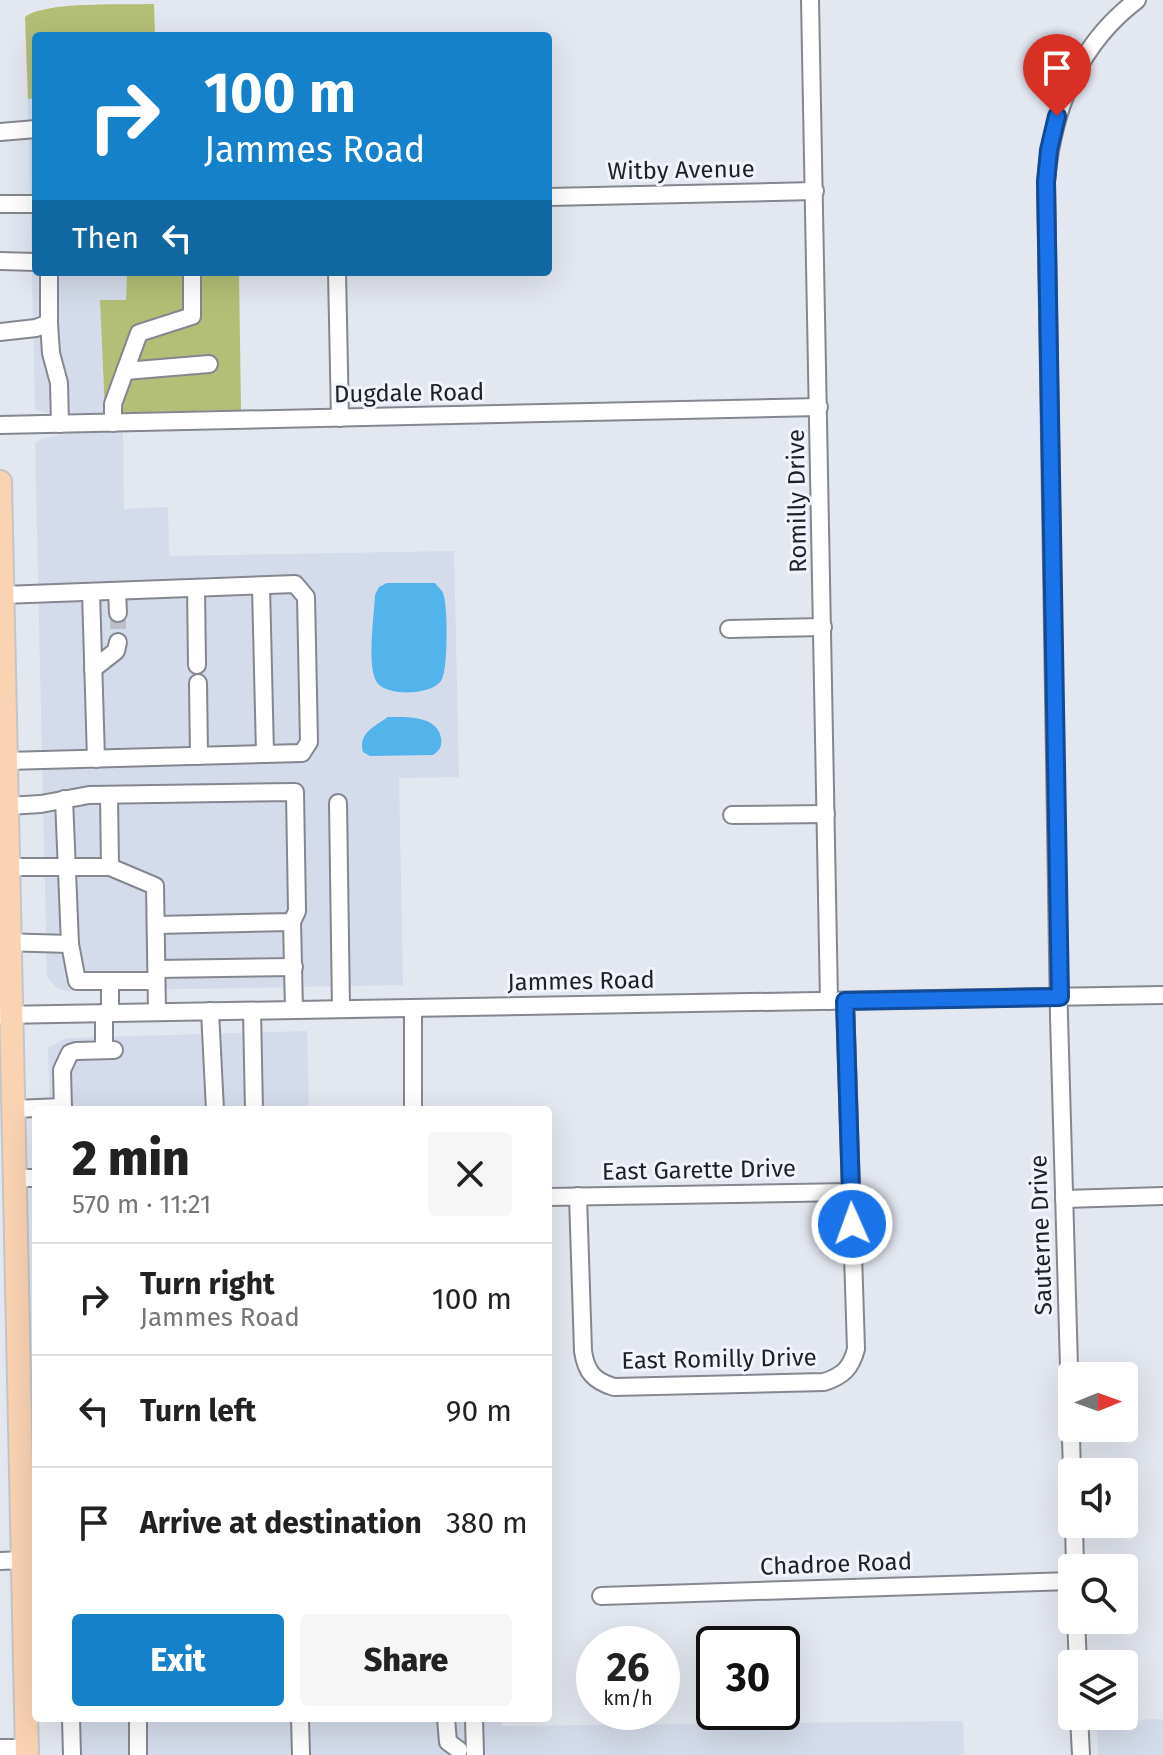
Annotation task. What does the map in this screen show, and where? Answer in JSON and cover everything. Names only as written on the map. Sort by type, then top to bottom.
[{"type":"main road","points":[[0,482],[3,733],[7,806],[6,1072],[13,1109],[16,1171],[9,1291],[27,1366],[29,1522],[23,1560],[31,1661],[27,1752]]},
{"type":"street","name":"Romilly Drive","points":[[810,0],[826,814],[851,1192],[856,1349],[847,1370]]},
{"type":"street","name":"Sauterne Drive","points":[[1072,1458],[1046,182],[1049,150],[1067,86],[1099,38],[1137,0]]},
{"type":"street","points":[[0,132],[32,129]]},
{"type":"street","name":"Witby Avenue","points":[[552,197],[815,191]]},
{"type":"street","points":[[0,204],[32,204]]},
{"type":"street","points":[[0,261],[32,262]]},
{"type":"street","points":[[49,276],[51,353],[59,383],[60,424]]},
{"type":"street","points":[[113,423],[113,404],[139,333],[192,316],[192,276]]},
{"type":"street","points":[[337,276],[340,418]]},
{"type":"street","points":[[0,332],[36,328],[49,323]]},
{"type":"street","points":[[125,371],[209,364]]},
{"type":"street","name":"Dugdale Road","points":[[0,425],[819,407]]},
{"type":"street","points":[[2,590],[91,592],[295,584],[306,597],[309,742],[302,753],[6,761]]},
{"type":"street","points":[[261,586],[265,754]]},
{"type":"street","points":[[196,588],[197,665]]},
{"type":"street","points":[[117,591],[118,613]]},
{"type":"street","points":[[91,592],[96,759]]},
{"type":"street","points":[[729,629],[823,627]]},
{"type":"street","points":[[93,669],[116,651],[118,642]]},
{"type":"street","points":[[198,683],[199,756]]},
{"type":"street","points":[[7,806],[109,795],[295,792],[297,911],[292,922],[294,1010]]},
{"type":"street","points":[[109,795],[110,867]]},
{"type":"street","points":[[64,799],[70,944],[77,981],[294,967]]},
{"type":"street","points":[[338,803],[341,1009]]},
{"type":"street","points":[[732,815],[826,814]]},
{"type":"street","points":[[6,876],[67,868],[110,867],[155,886],[157,1012]]},
{"type":"street","points":[[156,925],[292,922]]},
{"type":"street","points":[[5,943],[70,944]]},
{"type":"street","points":[[63,1106],[62,1070],[70,1053],[109,1050],[107,1013],[110,981]]},
{"type":"street","name":"Jammes Road","points":[[6,1015],[1163,995]]},
{"type":"street","points":[[413,1008],[413,1106]]},
{"type":"street","points":[[210,1011],[215,1106]]},
{"type":"street","points":[[252,1011],[254,1106]]},
{"type":"street","points":[[13,1109],[32,1109]]},
{"type":"street","name":"East Garette Drive","points":[[552,1197],[851,1192]]},
{"type":"street","name":"East Romilly Drive","points":[[578,1196],[583,1351],[585,1363],[599,1383],[614,1387],[824,1382],[839,1377],[847,1370]]},
{"type":"street","points":[[1064,1199],[1163,1196]]},
{"type":"street","points":[[0,1561],[23,1560]]},
{"type":"street","name":"Chadroe Road","points":[[601,1596],[1058,1581]]},
{"type":"street","points":[[71,1722],[72,1755]]},
{"type":"street","points":[[138,1722],[138,1755]]},
{"type":"street","points":[[300,1722],[301,1755]]},
{"type":"street","points":[[446,1722],[448,1742],[467,1752],[473,1722]]},
{"type":"street","points":[[1080,1730],[1081,1755]]},
{"type":"street","points":[[0,1748],[27,1752]]},
{"type":"shaded area","points":[[32,98],[32,275],[28,99]]},
{"type":"shaded area","points":[[32,276],[127,276],[126,301],[100,300],[105,413],[61,415],[37,411]]},
{"type":"shaded area","points":[[73,432],[123,432],[124,509],[168,507],[169,556],[454,551],[459,777],[399,778],[403,985],[67,991],[57,988],[47,977],[35,443]]},
{"type":"shaded area","points":[[307,1031],[309,1106],[50,1106],[48,1048],[67,1038]]},
{"type":"shaded area","points":[[1163,1719],[1163,1755],[1098,1755],[1097,1730],[1138,1730],[1138,1720]]},
{"type":"shaded area","points":[[963,1721],[964,1755],[64,1755],[63,1722],[502,1722],[502,1726],[576,1725],[576,1730],[680,1730],[680,1724],[696,1724],[696,1730],[800,1730],[800,1723]]},
{"type":"green space","points":[[154,4],[155,32],[32,32],[32,98],[28,99],[25,17],[49,8]]},
{"type":"green space","points":[[127,276],[239,276],[241,410],[105,413],[100,300],[126,300]]},
{"type":"water","points":[[387,583],[435,583],[443,593],[446,622],[444,673],[437,685],[429,689],[398,692],[376,681],[371,652],[375,595],[379,587]]},
{"type":"water","points":[[388,717],[420,719],[434,725],[441,738],[440,748],[433,755],[370,756],[363,752],[365,735]]},
{"type":"tunnel","points":[[118,613],[118,642]]},
{"type":"route","points":[[852,1224],[845,1001],[1060,997],[1046,182],[1057,116]]}]
